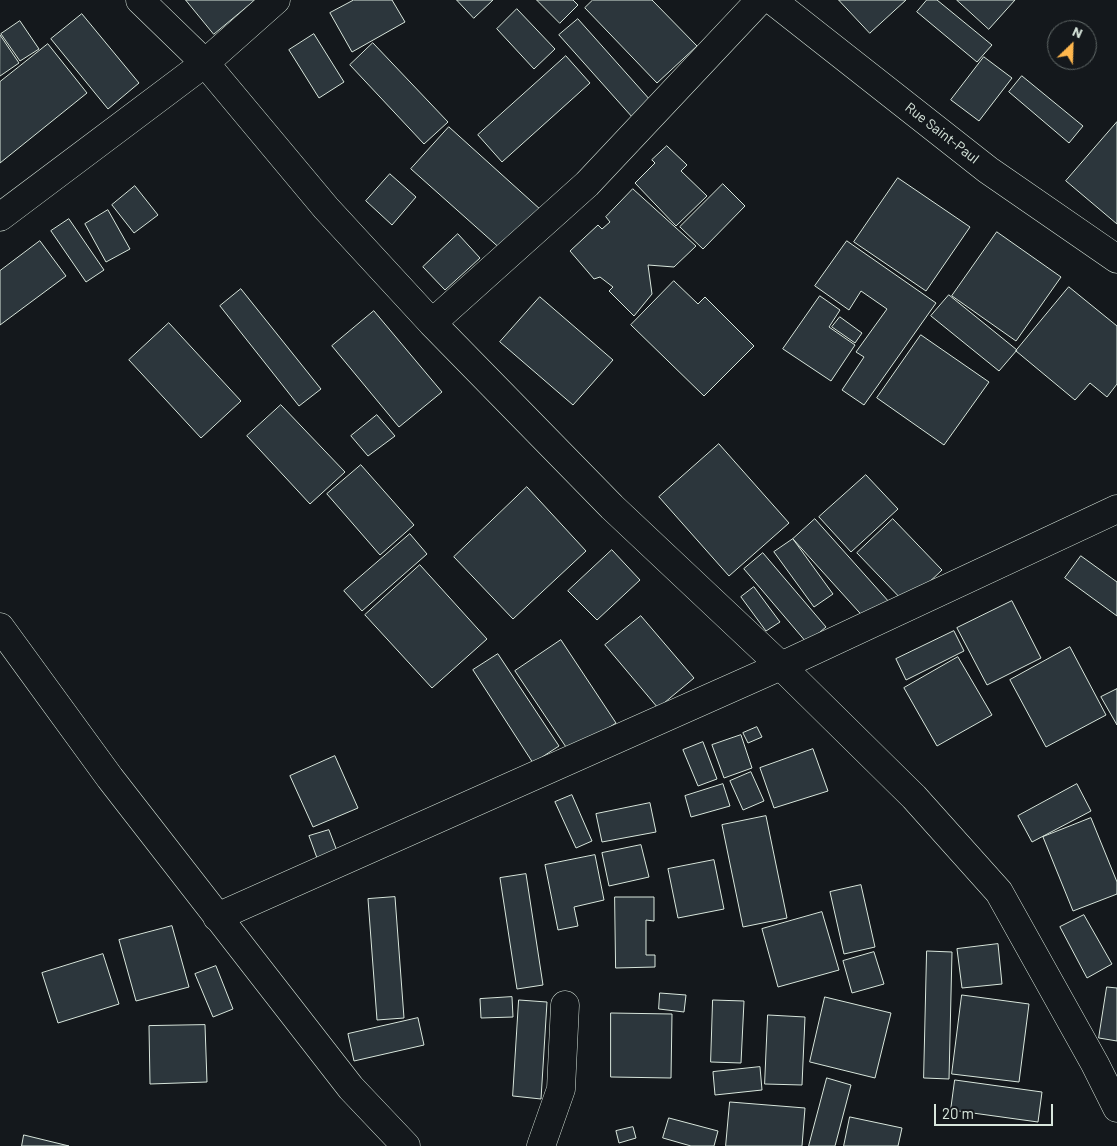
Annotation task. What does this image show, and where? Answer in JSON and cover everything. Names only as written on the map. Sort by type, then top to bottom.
[{"type":"street","points":[[140,0],[205,63],[326,208],[432,323],[612,507],[781,666],[914,797],[998,892],[1095,1064],[1117,1108]]},
{"type":"street","points":[[0,217],[205,63],[276,0]]},
{"type":"street","points":[[432,323],[587,184],[760,0]]},
{"type":"street","name":"Rue Saint-Paul","points":[[772,0],[988,170],[1117,259]]},
{"type":"street","points":[[218,917],[781,666],[1117,509]]},
{"type":"street","points":[[0,627],[110,778],[351,1088],[406,1146]]},
{"type":"street","points":[[541,1146],[561,1089],[565,1005]]},
{"type":"building","points":[[186,0],[255,0],[214,34]]},
{"type":"building","points":[[354,0],[392,0],[405,22],[352,52],[330,13]]},
{"type":"building","points":[[457,0],[493,0],[474,18]]},
{"type":"building","points":[[537,0],[573,0],[578,5],[560,23]]},
{"type":"building","points":[[593,0],[652,0],[697,46],[657,83],[585,8]]},
{"type":"building","points":[[839,0],[906,0],[870,33]]},
{"type":"building","points":[[927,0],[937,0],[992,45],[977,62],[917,12]]},
{"type":"building","points":[[957,0],[1015,0],[989,29]]},
{"type":"building","points":[[517,9],[555,49],[534,69],[497,29]]},
{"type":"building","points":[[82,14],[139,83],[108,109],[51,39]]},
{"type":"building","points":[[578,19],[651,101],[633,118],[559,35]]},
{"type":"building","points":[[20,21],[39,49],[20,61],[1,34]]},
{"type":"building","points":[[314,34],[344,82],[319,98],[289,50]]},
{"type":"building","points":[[0,35],[19,63],[0,76]]},
{"type":"building","points":[[373,43],[448,122],[424,144],[350,65]]},
{"type":"building","points":[[48,44],[87,93],[0,163],[0,82]]},
{"type":"building","points":[[566,56],[590,83],[502,162],[478,135]]},
{"type":"building","points":[[984,57],[1012,78],[979,121],[951,100]]},
{"type":"building","points":[[1022,76],[1083,126],[1069,143],[1009,92]]},
{"type":"building","points":[[1117,122],[1117,224],[1066,181]]},
{"type":"building","points":[[449,127],[541,210],[503,251],[411,169]]},
{"type":"building","points":[[667,146],[687,165],[681,171],[707,196],[676,226],[635,183],[655,163],[652,160]]},
{"type":"building","points":[[390,174],[416,197],[392,225],[366,201]]},
{"type":"building","points":[[898,178],[970,227],[926,291],[854,242]]},
{"type":"building","points":[[723,184],[745,206],[703,249],[680,227]]},
{"type":"building","points":[[135,186],[158,215],[134,233],[112,205]]},
{"type":"building","points":[[633,189],[696,246],[674,267],[648,265],[652,294],[634,316],[609,291],[613,287],[600,277],[594,279],[570,251],[598,225],[602,229],[610,222],[606,217]]},
{"type":"building","points":[[108,210],[130,249],[106,262],[85,224]]},
{"type":"building","points":[[69,219],[104,270],[86,282],[51,231]]},
{"type":"building","points":[[997,232],[1061,277],[1016,341],[952,296]]},
{"type":"building","points":[[458,234],[480,258],[445,290],[423,267]]},
{"type":"building","points":[[40,241],[66,276],[0,325],[0,271]]},
{"type":"building","points":[[847,241],[936,303],[864,405],[842,390],[864,357],[856,352],[887,309],[861,291],[849,310],[815,286]]},
{"type":"building","points":[[674,281],[698,304],[705,297],[754,346],[704,396],[631,325]]},
{"type":"building","points":[[1069,287],[1117,326],[1117,384],[1107,397],[1090,383],[1075,400],[1016,351]]},
{"type":"building","points":[[241,289],[321,389],[299,406],[220,306]]},
{"type":"building","points":[[949,295],[1017,350],[999,371],[931,316]]},
{"type":"building","points":[[820,296],[840,310],[829,327],[855,345],[831,381],[783,349]]},
{"type":"building","points":[[540,297],[613,360],[573,405],[500,342]]},
{"type":"building","points":[[374,311],[442,392],[399,427],[332,346]]},
{"type":"building","points":[[840,317],[862,333],[855,343],[832,327]]},
{"type":"building","points":[[169,323],[241,401],[201,438],[129,360]]},
{"type":"building","points":[[921,335],[989,382],[944,445],[877,398]]},
{"type":"building","points":[[281,405],[345,472],[310,504],[247,436]]},
{"type":"building","points":[[377,415],[395,436],[368,456],[351,436]]},
{"type":"building","points":[[719,444],[789,523],[729,576],[659,497]]},
{"type":"building","points":[[361,465],[414,525],[380,555],[327,494]]},
{"type":"building","points":[[866,475],[898,509],[851,552],[819,517]]},
{"type":"building","points":[[527,487],[586,551],[513,619],[454,557]]},
{"type":"building","points":[[815,519],[890,603],[868,622],[793,539]]},
{"type":"building","points":[[893,519],[942,570],[906,604],[857,553]]},
{"type":"building","points":[[410,534],[427,554],[362,611],[344,591]]},
{"type":"building","points":[[793,539],[833,594],[814,607],[774,552]]},
{"type":"building","points":[[612,550],[640,580],[597,620],[568,591]]},
{"type":"building","points":[[763,553],[826,627],[807,643],[744,569]]},
{"type":"building","points":[[1081,556],[1117,582],[1117,616],[1065,578]]},
{"type":"building","points":[[420,565],[487,639],[432,688],[365,615]]},
{"type":"building","points":[[754,587],[780,622],[766,631],[741,597]]},
{"type":"building","points":[[1012,601],[1041,658],[987,685],[957,628]]},
{"type":"building","points":[[641,616],[694,678],[658,708],[605,645]]},
{"type":"building","points":[[954,631],[964,651],[906,680],[896,659]]},
{"type":"building","points":[[561,640],[616,723],[570,753],[515,671]]},
{"type":"building","points":[[1070,647],[1106,715],[1046,747],[1010,680]]},
{"type":"building","points":[[498,654],[559,746],[533,763],[473,670]]},
{"type":"building","points":[[958,657],[992,715],[937,746],[904,688]]},
{"type":"building","points":[[1117,689],[1117,725],[1101,697]]},
{"type":"building","points":[[757,727],[762,737],[748,743],[743,733]]},
{"type":"building","points":[[741,735],[752,768],[724,778],[712,745]]},
{"type":"building","points":[[703,742],[717,779],[698,786],[683,750]]},
{"type":"building","points":[[813,749],[828,791],[774,808],[760,768]]},
{"type":"building","points":[[335,756],[358,808],[313,827],[290,776]]},
{"type":"building","points":[[751,772],[764,801],[743,810],[730,781]]},
{"type":"building","points":[[723,784],[730,806],[691,817],[685,796]]},
{"type":"building","points":[[1077,784],[1091,811],[1032,842],[1018,816]]},
{"type":"building","points":[[572,795],[592,841],[576,848],[555,802]]},
{"type":"building","points":[[650,803],[656,832],[602,842],[596,814]]},
{"type":"building","points":[[766,816],[787,918],[743,927],[722,825]]},
{"type":"building","points":[[1091,818],[1117,882],[1117,894],[1073,911],[1043,837]]},
{"type":"building","points":[[329,830],[337,851],[317,858],[309,836]]},
{"type":"building","points":[[641,845],[649,877],[609,886],[602,853]]},
{"type":"building","points":[[595,855],[604,900],[574,907],[578,926],[558,930],[545,865]]},
{"type":"building","points":[[714,860],[724,909],[678,918],[668,869]]},
{"type":"building","points":[[526,874],[543,985],[517,989],[500,878]]},
{"type":"building","points":[[861,885],[875,947],[844,954],[830,892]]},
{"type":"building","points":[[395,897],[404,1018],[377,1020],[368,899]]},
{"type":"building","points":[[615,897],[654,897],[654,921],[646,920],[646,955],[655,955],[655,967],[616,968]]},
{"type":"building","points":[[822,912],[839,970],[778,987],[762,929]]},
{"type":"building","points":[[1084,915],[1112,964],[1087,978],[1060,927]]},
{"type":"building","points":[[172,926],[189,987],[136,1001],[119,940]]},
{"type":"building","points":[[998,944],[1002,984],[962,988],[957,949]]},
{"type":"building","points":[[927,951],[952,952],[949,1079],[924,1078]]},
{"type":"building","points":[[874,952],[884,984],[852,993],[843,961]]},
{"type":"building","points":[[103,954],[119,1004],[58,1023],[42,973]]},
{"type":"building","points":[[216,966],[233,1009],[213,1017],[195,974]]},
{"type":"building","points":[[1107,987],[1117,988],[1117,1041],[1099,1038]]},
{"type":"building","points":[[660,993],[686,995],[684,1012],[659,1009]]},
{"type":"building","points":[[962,995],[1029,1004],[1019,1082],[952,1074]]},
{"type":"building","points":[[512,997],[513,1017],[481,1018],[480,999]]},
{"type":"building","points":[[825,997],[891,1013],[875,1078],[810,1062]]},
{"type":"building","points":[[519,1000],[547,1002],[541,1099],[513,1096]]},
{"type":"building","points":[[713,1000],[744,1001],[741,1063],[711,1062]]},
{"type":"building","points":[[611,1013],[672,1014],[671,1078],[611,1077]]},
{"type":"building","points":[[768,1015],[805,1017],[802,1085],[765,1084]]},
{"type":"building","points":[[418,1018],[424,1045],[354,1061],[348,1034]]},
{"type":"building","points":[[205,1025],[207,1082],[150,1084],[149,1026]]},
{"type":"building","points":[[760,1067],[762,1090],[715,1095],[713,1072]]},
{"type":"building","points":[[827,1078],[851,1085],[835,1146],[809,1146]]},
{"type":"building","points":[[955,1080],[1042,1092],[1038,1122],[951,1110]]},
{"type":"building","points":[[730,1102],[805,1108],[802,1146],[726,1146]]},
{"type":"building","points":[[850,1117],[902,1128],[898,1146],[844,1146]]},
{"type":"building","points":[[669,1118],[718,1131],[714,1146],[691,1146],[663,1138]]},
{"type":"building","points":[[633,1127],[636,1138],[619,1143],[616,1131]]},
{"type":"building","points":[[24,1135],[69,1146],[22,1146]]}]
